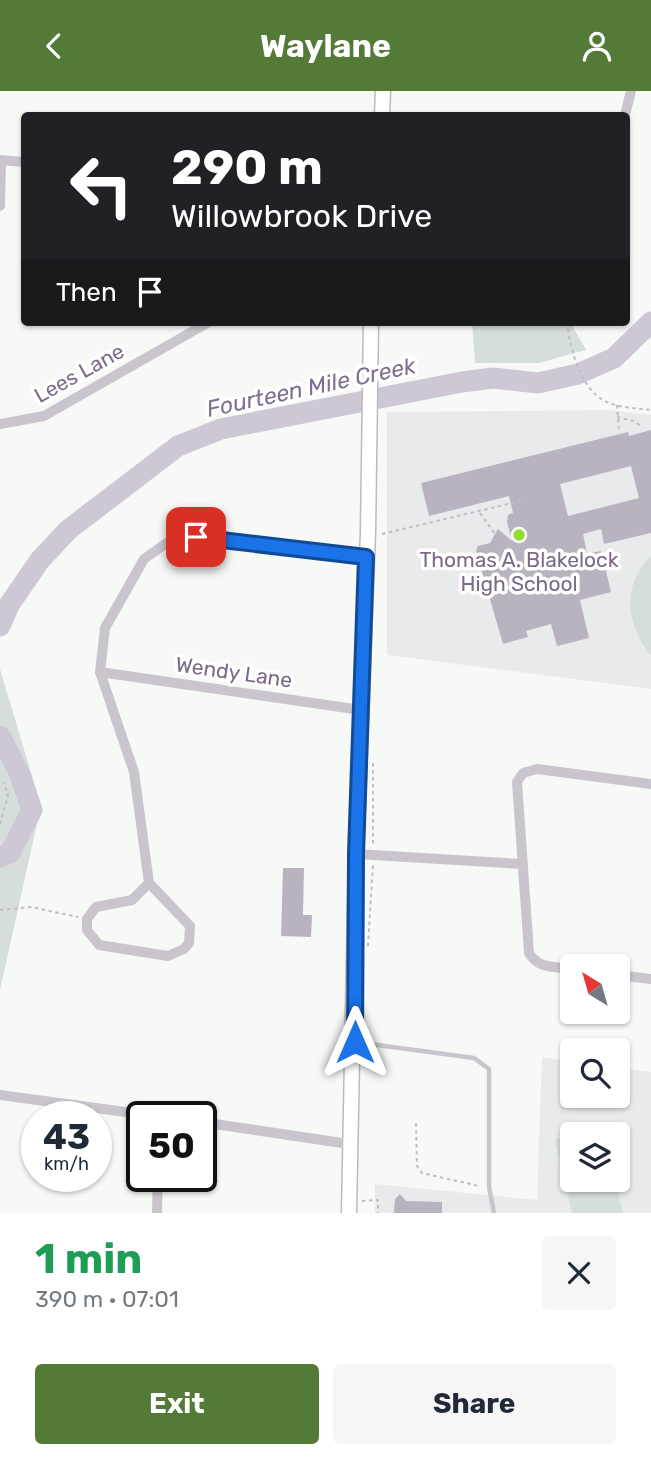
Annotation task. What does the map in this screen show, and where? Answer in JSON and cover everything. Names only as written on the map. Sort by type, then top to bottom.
[{"type":"main road","points":[[382,112],[383,91]]},
{"type":"main road","points":[[349,1213],[371,326]]},
{"type":"street","points":[[626,112],[631,91]]},
{"type":"street","points":[[0,207],[1,160],[21,162]]},
{"type":"street","name":"Lees Lane","points":[[3,424],[44,416],[202,326]]},
{"type":"street","points":[[0,436],[3,424]]},
{"type":"street","points":[[149,883],[132,899],[96,907],[87,919],[88,930],[99,945],[168,956],[177,954],[188,943],[190,926],[149,883],[134,772],[100,672],[105,628],[144,559],[168,542],[196,537],[366,557]]},
{"type":"street","name":"Wendy Lane","points":[[100,672],[361,710]]},
{"type":"street","points":[[560,968],[546,967],[534,962],[529,953],[517,782],[523,773],[537,769],[651,784]]},
{"type":"street","points":[[356,854],[521,864]]},
{"type":"street","points":[[630,976],[651,979]]},
{"type":"street","points":[[0,1095],[126,1112]]},
{"type":"street","points":[[217,1124],[349,1144]]},
{"type":"street","points":[[157,1213],[158,1192]]},
{"type":"lane","points":[[355,1042],[474,1058],[489,1069],[489,1187],[494,1213]]},
{"type":"path","points":[[568,326],[572,349],[588,387],[603,400],[651,410]]},
{"type":"path","points":[[618,405],[619,432]]},
{"type":"path","points":[[617,417],[634,421],[642,427]]},
{"type":"path","points":[[367,535],[389,534],[525,500]]},
{"type":"path","points":[[479,512],[495,534]]},
{"type":"path","points":[[0,824],[8,796],[4,782]]},
{"type":"path","points":[[0,910],[31,907],[87,919]]},
{"type":"path","points":[[416,1122],[417,1166],[422,1173],[489,1187]]},
{"type":"path","points":[[362,1201],[378,1200],[378,1213]]},
{"type":"shaded area","points":[[472,326],[572,326],[586,350],[539,363],[475,363]]},
{"type":"shaded area","name":"Thomas A. Blakelock High School","points":[[610,410],[651,415],[651,689],[387,655],[387,412]]},
{"type":"shaded area","points":[[651,556],[651,656],[637,632],[630,606],[635,580]]},
{"type":"shaded area","points":[[0,669],[41,806],[0,990]]},
{"type":"shaded area","points":[[542,1057],[560,1060],[560,1108],[630,1108],[630,1069],[651,1072],[651,1213],[375,1213],[375,1184],[537,1200]]},
{"type":"shaded area","points":[[560,1139],[560,1161],[555,1140]]},
{"type":"shaded area","points":[[567,1192],[618,1192],[623,1213],[572,1213]]},
{"type":"building","points":[[651,430],[651,533],[604,544],[601,529],[583,534],[587,554],[601,551],[611,592],[580,600],[589,638],[557,646],[551,624],[526,631],[528,637],[503,644],[476,551],[478,546],[490,543],[498,529],[512,541],[507,522],[508,515],[513,513],[509,496],[429,516],[421,483],[628,432],[629,436]],"holes":[[[631,466],[639,498],[568,516],[560,484]]]},
{"type":"building","points":[[283,868],[304,868],[303,915],[312,915],[311,937],[281,936]]},
{"type":"building","points":[[400,1194],[406,1201],[442,1202],[442,1213],[394,1213],[395,1199]]},
{"type":"waterway","name":"Fourteen Mile Creek","points":[[0,626],[9,605],[40,560],[68,530],[178,446],[221,429],[462,382],[493,378],[538,383],[578,374],[614,358],[651,322]]},
{"type":"waterway","name":"Fourteen Mile Creek","points":[[0,736],[20,775],[32,810],[10,853],[0,857]]},
{"type":"place","name":"Thomas A. Blakelock High School","points":[[519,535]]},
{"type":"route","points":[[196,537],[366,557],[356,854],[355,1042]]}]
